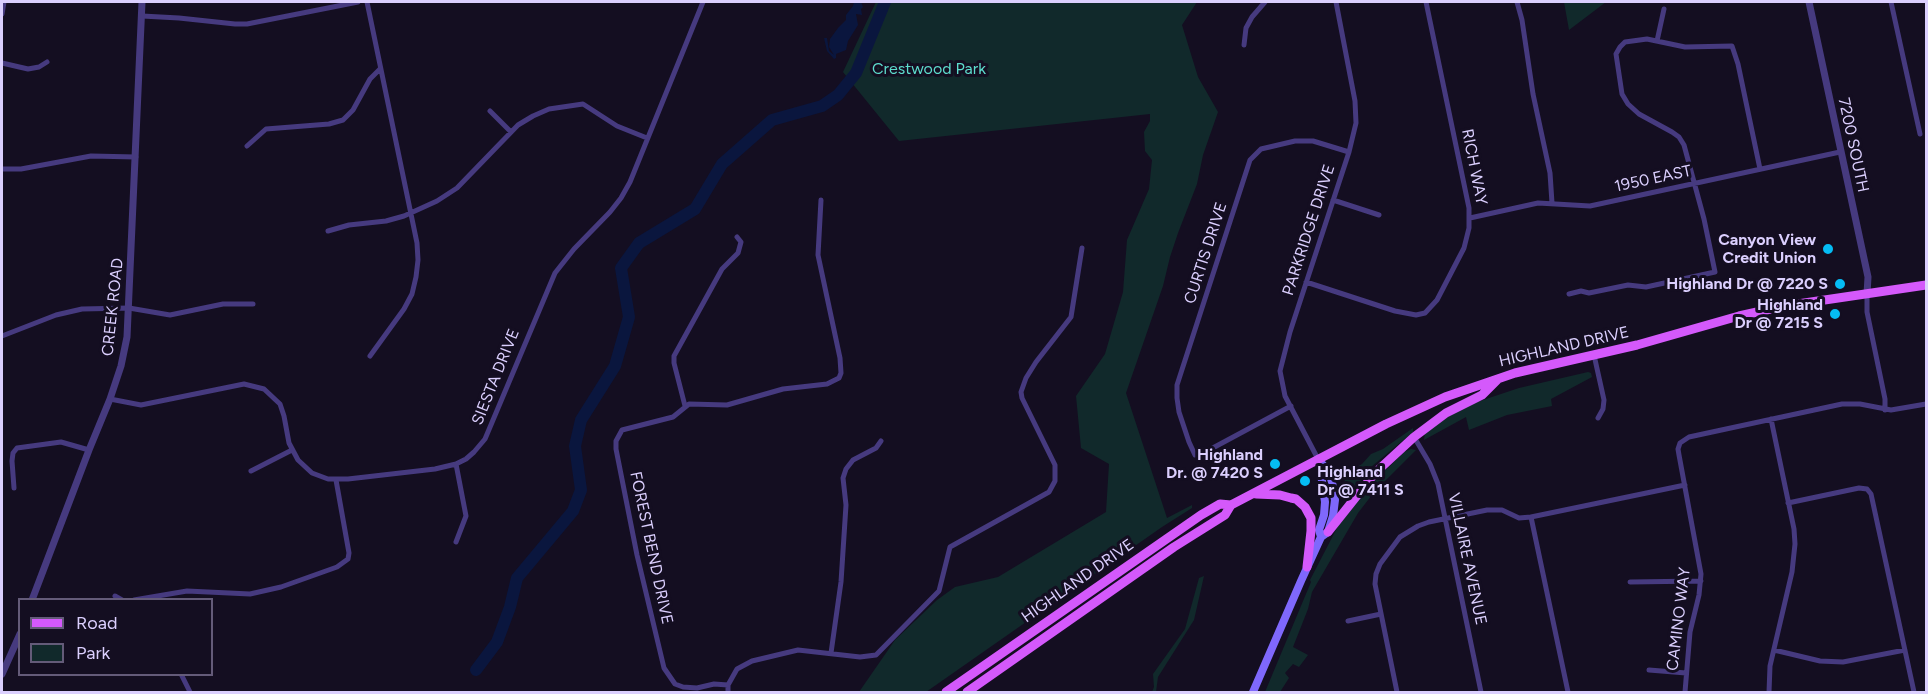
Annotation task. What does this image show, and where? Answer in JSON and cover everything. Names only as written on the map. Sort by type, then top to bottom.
[{"type":"main road","name":"HIGHLAND DRIVE","points":[[967,693],[1182,541],[1225,514],[1231,505],[1425,405],[1498,378],[1637,345],[1763,311],[1926,285]]},
{"type":"main road","points":[[1253,693],[1307,567],[1324,535],[1375,473],[1414,437],[1446,413],[1482,395],[1498,378]]},
{"type":"main road","points":[[1318,459],[1326,502],[1319,530],[1324,535]]},
{"type":"main road","points":[[1254,494],[1280,495],[1296,499],[1305,507],[1311,518],[1307,567]]},
{"type":"main road","name":"HIGHLAND DRIVE","points":[[946,693],[1184,525],[1220,504],[1231,505]]},
{"type":"street","points":[[2,14],[4,2]]},
{"type":"street","name":"CREEK ROAD","points":[[33,598],[110,399],[121,366],[127,337],[142,2]]},
{"type":"street","points":[[142,16],[247,24],[358,2]]},
{"type":"street","points":[[367,2],[417,243],[418,260],[412,294],[370,356]]},
{"type":"street","name":"SIESTA DRIVE","points":[[110,399],[141,405],[244,384],[254,385],[264,389],[280,404],[292,450],[298,460],[312,473],[328,479],[435,469],[456,464],[474,452],[485,439],[555,273],[621,198],[703,2]]},
{"type":"street","points":[[1244,45],[1246,28],[1265,2]]},
{"type":"street","name":"PARKRIDGE DRIVE","points":[[1318,459],[1283,388],[1280,371],[1290,332],[1354,135],[1357,113],[1336,2]]},
{"type":"street","name":"RICH WAY","points":[[1306,282],[1406,314],[1416,315],[1425,312],[1437,300],[1464,248],[1468,238],[1470,218],[1426,2]]},
{"type":"street","points":[[1517,2],[1550,173],[1552,203]]},
{"type":"street","name":"7200 SOUTH","points":[[1809,2],[1868,277],[1867,294]]},
{"type":"street","points":[[1891,2],[1920,134]]},
{"type":"street","points":[[1657,41],[1664,9]]},
{"type":"street","points":[[1569,294],[1581,291],[1590,293],[1628,285],[1646,287],[1715,272],[1687,153],[1679,137],[1639,114],[1628,104],[1622,94],[1616,54],[1625,42],[1647,39],[1685,46],[1732,46],[1738,64],[1760,170]]},
{"type":"street","points":[[2,63],[28,69],[39,67],[47,62]]},
{"type":"street","points":[[247,146],[267,129],[343,120],[353,110],[370,79],[380,69]]},
{"type":"street","points":[[328,231],[349,225],[386,221],[410,214],[438,201],[457,188],[511,132],[525,120],[541,112],[579,103],[588,105],[617,126],[647,138]]},
{"type":"street","points":[[490,111],[511,132]]},
{"type":"street","name":"CURTIS DRIVE","points":[[1291,406],[1209,450],[1195,455],[1179,412],[1178,385],[1250,160],[1262,149],[1295,141],[1313,141],[1349,152]]},
{"type":"street","name":"1950 EAST","points":[[1470,218],[1531,204],[1590,206],[1840,152]]},
{"type":"street","points":[[2,170],[21,169],[91,156],[136,157]]},
{"type":"street","name":"FOREST BEND DRIVE","points":[[728,685],[683,687],[675,684],[664,668],[637,555],[616,441],[622,430],[674,417],[685,406],[697,403],[727,405],[783,389],[827,384],[839,378],[840,358],[818,255],[821,200]]},
{"type":"street","points":[[1333,200],[1379,215]]},
{"type":"street","points":[[685,406],[674,356],[722,269],[738,253],[741,242],[737,237]]},
{"type":"street","points":[[728,693],[728,685],[737,669],[752,661],[798,650],[868,657],[881,652],[939,591],[950,547],[1043,496],[1052,487],[1056,476],[1054,465],[1021,392],[1036,362],[1071,317],[1082,248]]},
{"type":"street","points":[[1867,294],[1867,312],[1885,399],[1885,410]]},
{"type":"street","points":[[2,336],[68,311],[129,308],[170,315],[223,304],[253,304]]},
{"type":"street","points":[[1594,355],[1604,400],[1603,409],[1598,418]]},
{"type":"street","points":[[1768,693],[1770,666],[1794,559],[1794,529],[1771,419],[1851,403],[1885,410],[1926,404]]},
{"type":"street","name":"CAMINO WAY","points":[[1685,693],[1690,632],[1701,581],[1701,566],[1678,449],[1680,443],[1689,437],[1771,419]]},
{"type":"street","name":"VILLAIRE AVENUE","points":[[1414,437],[1435,474],[1480,693]]},
{"type":"street","points":[[831,653],[841,582],[846,505],[843,478],[853,460],[876,448],[881,441]]},
{"type":"street","points":[[14,488],[12,461],[13,453],[17,448],[61,442],[89,450]]},
{"type":"street","points":[[251,471],[292,450]]},
{"type":"street","points":[[456,464],[466,516],[456,542]]},
{"type":"street","points":[[154,598],[187,591],[234,594],[257,592],[292,584],[337,567],[348,559],[349,553],[336,480]]},
{"type":"street","points":[[1397,693],[1375,584],[1380,564],[1407,531],[1429,522],[1495,509],[1519,518],[1531,517],[1685,485]]},
{"type":"street","points":[[1788,503],[1859,488],[1866,489],[1873,497],[1914,693]]},
{"type":"street","points":[[1531,517],[1568,693]]},
{"type":"street","points":[[1630,582],[1701,581]]},
{"type":"street","points":[[115,596],[118,598]]},
{"type":"street","points":[[1348,621],[1381,614]]},
{"type":"street","points":[[2,674],[18,638]]},
{"type":"street","points":[[1774,650],[1832,662],[1855,661],[1905,650]]},
{"type":"street","points":[[1649,670],[1686,672]]},
{"type":"street","points":[[182,676],[190,693]]},
{"type":"green space","name":"Crestwood Park","points":[[876,2],[1197,2],[1182,25],[1198,77],[1218,112],[1203,155],[1197,184],[1178,233],[1163,286],[1126,393],[1167,518],[1192,505],[1192,508],[926,692],[859,692],[895,640],[937,600],[955,587],[998,577],[1106,512],[1109,464],[1081,448],[1076,396],[1105,354],[1123,292],[1127,240],[1149,189],[1152,160],[1145,151],[1144,132],[1150,121],[1150,114],[899,141],[843,72]]},
{"type":"green space","points":[[1564,2],[1606,2],[1569,30]]},
{"type":"green space","points":[[1588,372],[1592,377],[1551,399],[1552,406],[1507,415],[1469,430],[1466,417],[1424,440],[1425,432],[1474,403],[1519,388]]},
{"type":"green space","points":[[1413,428],[1413,432],[1365,472],[1351,492],[1342,492],[1341,486],[1353,469],[1362,464],[1371,454],[1383,449]]},
{"type":"green space","points":[[1411,449],[1416,450],[1375,491],[1358,513],[1312,592],[1293,647],[1308,655],[1299,667],[1293,664],[1285,673],[1289,678],[1280,692],[1265,692],[1310,580],[1339,524],[1376,476],[1404,452]]},
{"type":"green space","points":[[1204,576],[1194,620],[1158,677],[1156,692],[1152,692],[1153,674],[1185,629],[1199,578]]},
{"type":"water","points":[[854,2],[861,2],[862,15],[856,14],[858,25],[848,41],[846,50],[836,54],[834,59],[827,51],[824,38],[827,38],[829,51],[834,55],[829,47],[830,39],[846,20],[846,15]]},
{"type":"waterway","points":[[476,670],[497,642],[510,607],[517,578],[573,511],[581,490],[575,446],[581,420],[615,366],[629,317],[621,268],[639,243],[695,209],[722,164],[772,120],[822,106],[838,95],[856,73],[885,2]]},
{"type":"place","name":"Canyon View Credit Union","points":[[1828,249]]},
{"type":"place","name":"Highland Dr @ 7220 S","points":[[1840,284]]},
{"type":"place","name":"Highland Dr @ 7215 S","points":[[1835,314]]},
{"type":"place","name":"Highland Dr. @ 7420 S","points":[[1275,464]]},
{"type":"place","name":"Highland Dr @ 7411 S","points":[[1305,481]]}]
